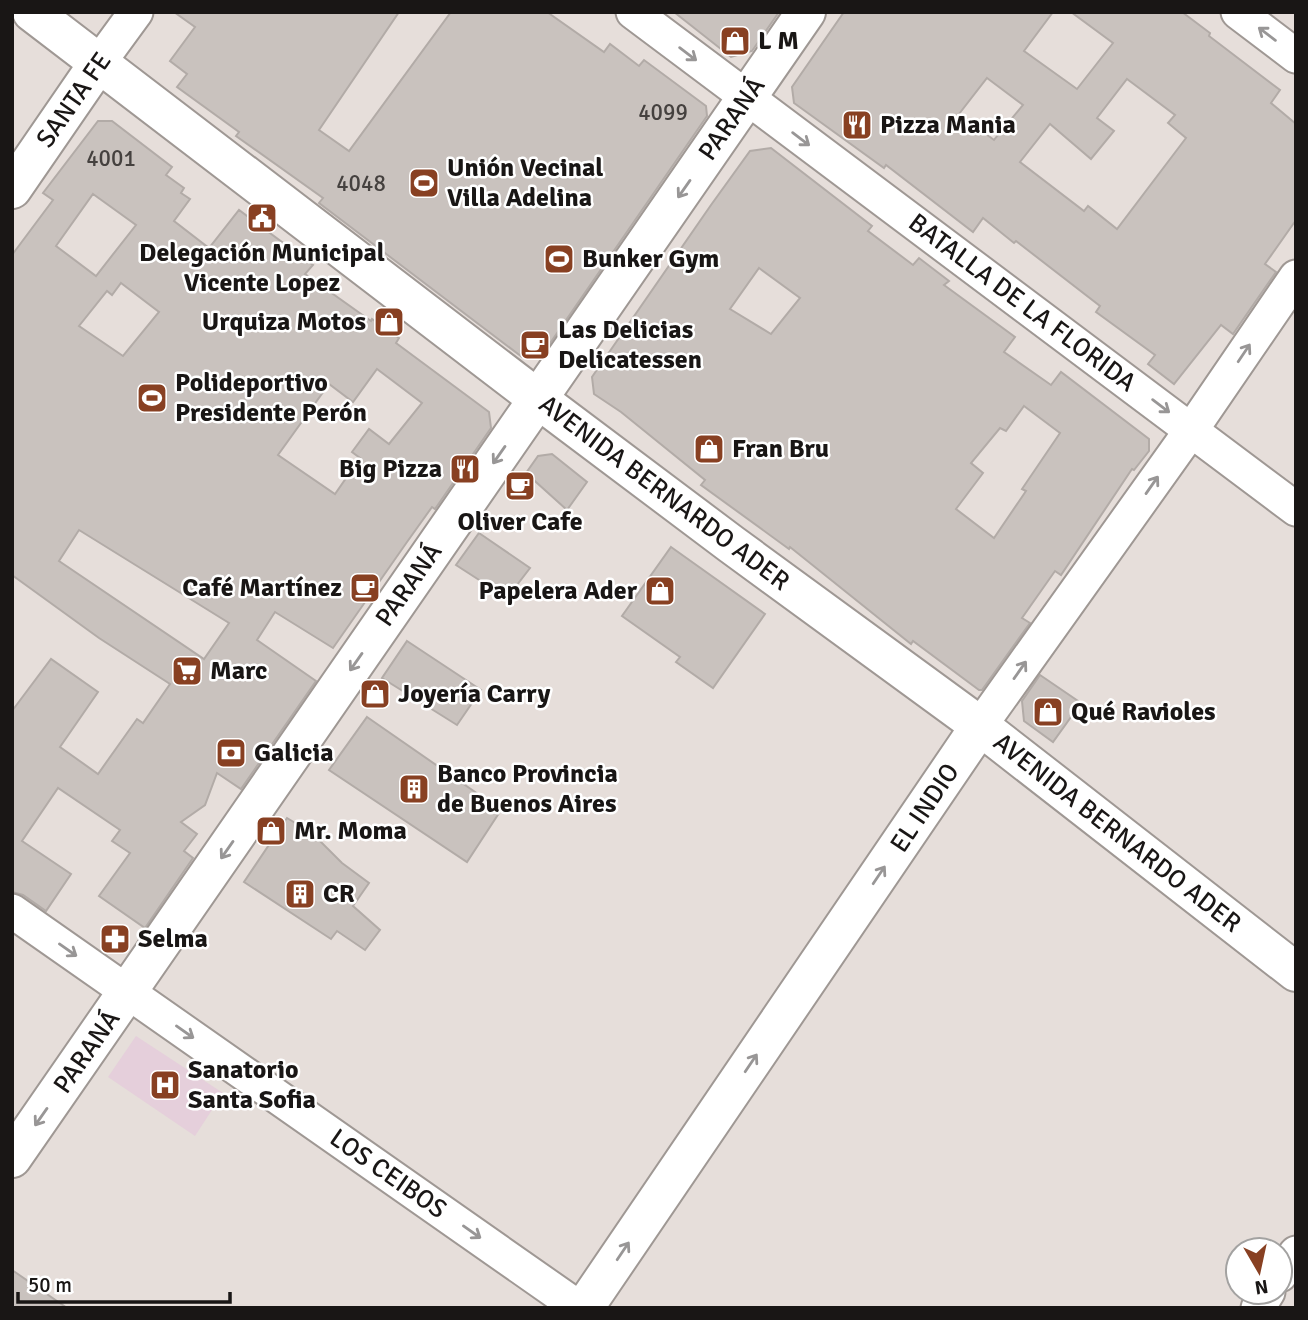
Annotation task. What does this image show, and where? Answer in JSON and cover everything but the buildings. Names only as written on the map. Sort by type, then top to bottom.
[{"type":"street","name":"AVENIDA BERNARDO ADER","points":[[32,12],[538,399],[980,726],[1296,972]]},
{"type":"street","name":"SANTA FE","points":[[12,189],[136,12]]},
{"type":"street","name":"BATALLA DE LA FLORIDA","points":[[633,12],[1296,509]]},
{"type":"street","name":"PARANÁ","points":[[12,1158],[129,993],[806,12]]},
{"type":"street","points":[[1238,12],[1296,56]]},
{"type":"street","name":"EL INDIO","points":[[584,1308],[980,726],[1296,278]]},
{"type":"street","name":"LOS CEIBOS","points":[[12,911],[579,1308]]},
{"type":"shaded area","name":"Sanatorio Santa Sofia","points":[[136,1036],[223,1093],[195,1136],[108,1077]]},
{"type":"place","name":"L M","points":[[735,41]]},
{"type":"place","name":"Pizza Mania","points":[[857,125]]},
{"type":"place","name":"Unión Vecinal Villa Adelina","points":[[424,183]]},
{"type":"place","name":"Delegación Municipal Vicente Lopez","points":[[262,218]]},
{"type":"place","name":"Bunker Gym","points":[[559,259]]},
{"type":"place","name":"Urquiza Motos","points":[[389,322]]},
{"type":"place","name":"Las Delicias Delicatessen","points":[[535,345]]},
{"type":"place","name":"Polideportivo Presidente Perón","points":[[152,398]]},
{"type":"place","name":"Fran Bru","points":[[709,449]]},
{"type":"place","name":"Big Pizza","points":[[465,469]]},
{"type":"place","name":"Oliver Cafe","points":[[520,486]]},
{"type":"place","name":"Café Martínez","points":[[365,588]]},
{"type":"place","name":"Papelera Ader","points":[[660,591]]},
{"type":"place","name":"Marc","points":[[187,671]]},
{"type":"place","name":"Joyería Carry","points":[[375,694]]},
{"type":"place","name":"Qué Ravioles","points":[[1048,712]]},
{"type":"place","name":"Galicia","points":[[231,753]]},
{"type":"place","name":"Banco Provincia de Buenos Aires","points":[[414,789]]},
{"type":"place","name":"Mr. Moma","points":[[271,831]]},
{"type":"place","name":"CR","points":[[300,894]]},
{"type":"place","name":"Selma","points":[[115,939]]},
{"type":"place","name":"Sanatorio Santa Sofia","points":[[165,1085]]}]
